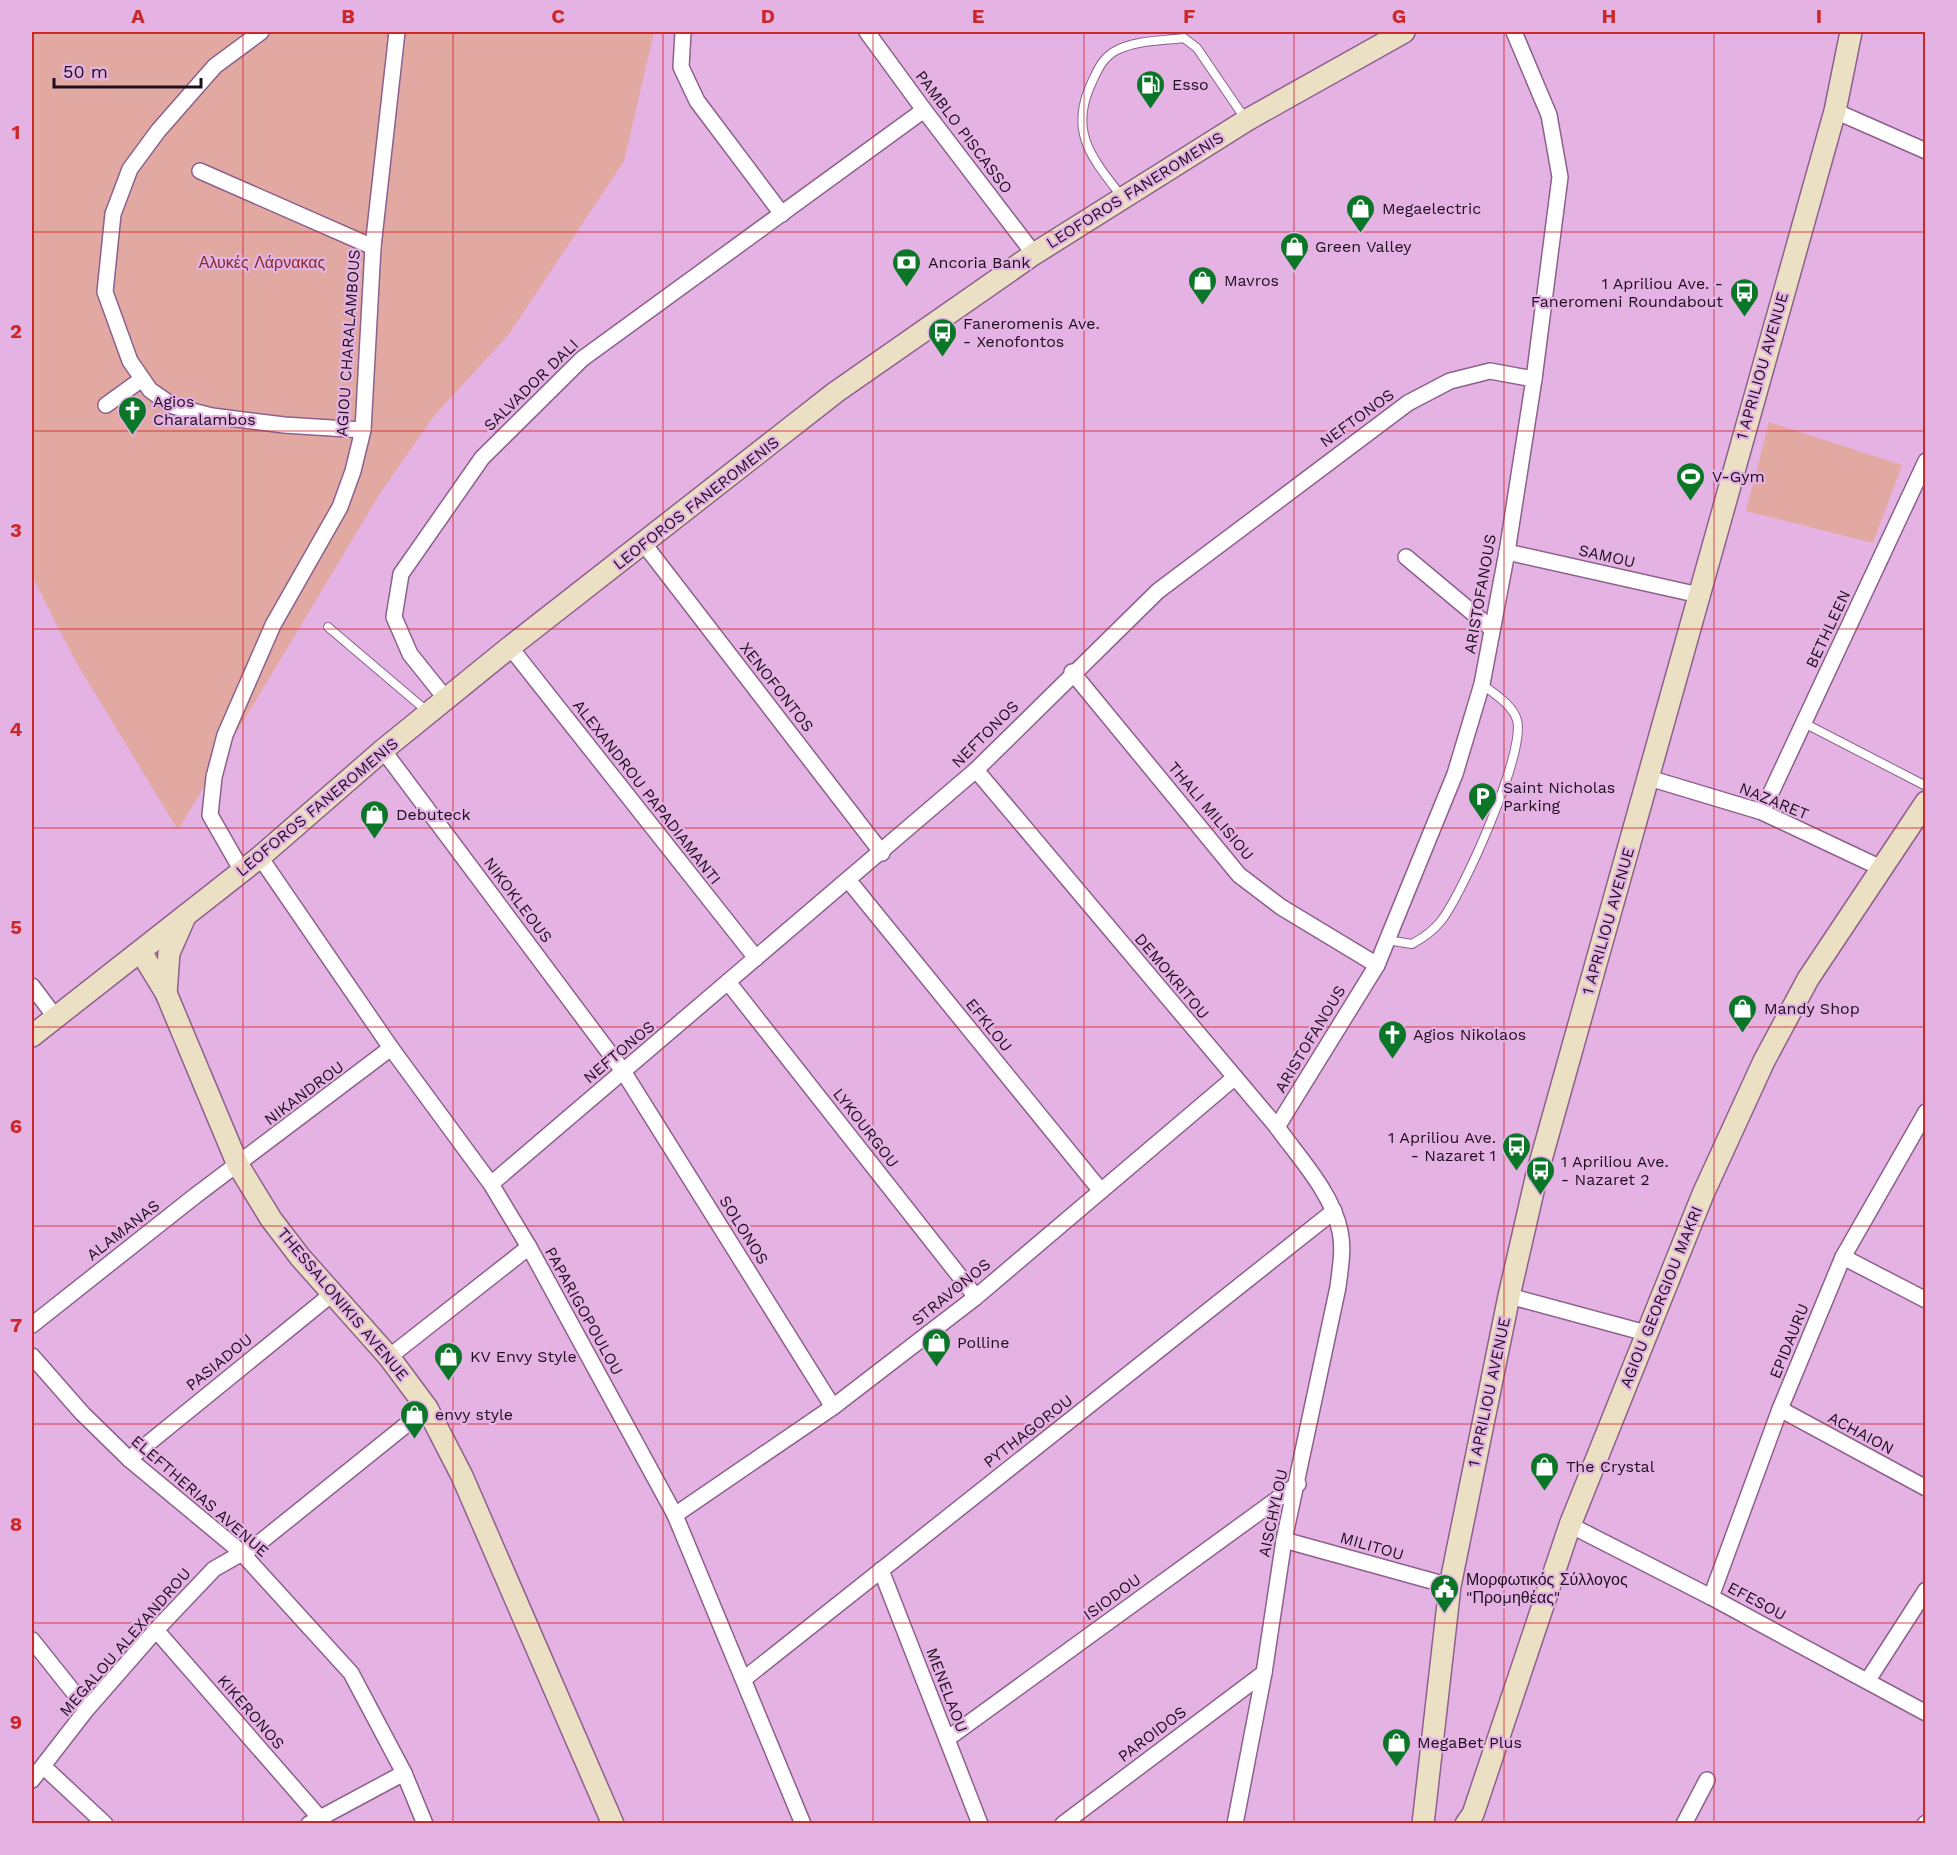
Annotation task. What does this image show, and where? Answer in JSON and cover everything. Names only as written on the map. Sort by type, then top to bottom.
[{"type":"main road","name":"LEOFOROS FANEROMENIS","points":[[32,1036],[260,857],[383,750],[510,647],[836,392],[1034,254],[1247,120],[1404,32]]},
{"type":"main road","name":"1 APRILIOU AVENUE","points":[[1423,1824],[1450,1586],[1509,1296],[1537,1174],[1835,111],[1851,32]]},
{"type":"main road","name":"AGIOU GEORGIOU MAKRI","points":[[1466,1824],[1473,1814],[1570,1525],[1703,1194],[1764,1061],[1808,979],[1926,802]]},
{"type":"main road","points":[[166,993],[169,953],[186,915]]},
{"type":"main road","name":"THESSALONIKIS AVENUE","points":[[141,952],[166,993],[238,1165],[271,1219],[332,1294],[389,1357],[427,1408],[462,1476],[613,1824]]},
{"type":"street","points":[[261,32],[214,66],[158,131],[130,169],[113,214],[105,292],[130,361],[150,390],[173,406],[212,416],[284,425],[363,430]]},
{"type":"street","name":"AGIOU CHARALAMBOUS","points":[[242,871],[210,815],[214,777],[225,735],[273,624],[340,507],[353,471],[363,430],[373,247],[397,32]]},
{"type":"street","points":[[683,32],[681,67],[697,101],[782,214]]},
{"type":"street","name":"PAMBLO PISCASSO","points":[[867,32],[1034,254]]},
{"type":"street","name":"ARISTOFANOUS","points":[[1277,1127],[1377,965],[1451,783],[1482,684],[1507,552],[1534,378],[1560,177],[1549,115],[1514,32]]},
{"type":"street","name":"SALVADOR DALI","points":[[446,699],[410,654],[394,617],[401,574],[482,458],[582,359],[924,110]]},
{"type":"street","points":[[1835,111],[1926,151]]},
{"type":"street","points":[[200,171],[373,247]]},
{"type":"street","name":"NEFTONOS","points":[[491,1184],[882,853],[976,770],[1072,672],[1158,591],[1408,403],[1450,381],[1490,371],[1534,378]]},
{"type":"street","points":[[106,405],[142,379]]},
{"type":"street","name":"BETHLEEN","points":[[1762,812],[1926,461]]},
{"type":"street","name":"XENOFONTOS","points":[[644,544],[882,853]]},
{"type":"street","name":"SAMOU","points":[[1507,552],[1699,595]]},
{"type":"street","points":[[1406,557],[1492,629]]},
{"type":"street","name":"ALEXANDROU PAPADIAMANTI","points":[[510,647],[756,958]]},
{"type":"street","name":"THALI MILISIOU","points":[[1072,672],[1239,875],[1281,908],[1377,965]]},
{"type":"street","name":"NIKOKLEOUS","points":[[383,750],[624,1071]]},
{"type":"street","name":"DEMOKRITOU","points":[[976,770],[1277,1127],[1334,1211]]},
{"type":"street","name":"NAZARET","points":[[1649,778],[1762,812],[1881,868]]},
{"type":"street","name":"PAPARIGOPOULOU","points":[[260,857],[391,1048],[491,1184],[529,1247],[675,1515],[803,1824]]},
{"type":"street","name":"EFKLOU","points":[[849,881],[1101,1191]]},
{"type":"street","name":"LYKOURGOU","points":[[728,982],[976,1297]]},
{"type":"street","points":[[32,986],[56,1018]]},
{"type":"street","name":"NIKANDROU","points":[[238,1165],[391,1048]]},
{"type":"street","name":"SOLONOS","points":[[624,1071],[833,1407]]},
{"type":"street","name":"STRAVONOS","points":[[675,1515],[833,1407],[976,1297],[1234,1078]]},
{"type":"street","name":"EPIDAURU","points":[[1711,1597],[1780,1409],[1844,1257],[1926,1112]]},
{"type":"street","name":"ALAMANAS","points":[[32,1325],[238,1165]]},
{"type":"street","name":"AISCHYLOU","points":[[1235,1824],[1264,1673],[1284,1540],[1298,1484],[1338,1287],[1342,1254],[1340,1232],[1334,1211]]},
{"type":"street","name":"PYTHAGOROU","points":[[744,1679],[1334,1211]]},
{"type":"street","points":[[389,1357],[529,1247]]},
{"type":"street","points":[[1844,1257],[1926,1300]]},
{"type":"street","name":"PASIADOU","points":[[129,1459],[332,1294]]},
{"type":"street","points":[[1509,1296],[1646,1333]]},
{"type":"street","name":"ELEFTHERIAS AVENUE","points":[[32,1356],[75,1405],[129,1459],[241,1552],[351,1672],[404,1773],[425,1824]]},
{"type":"street","name":"MEGALOU ALEXANDROU","points":[[32,1780],[87,1708],[214,1569],[258,1544],[427,1408]]},
{"type":"street","name":"ACHAION","points":[[1780,1409],[1926,1488]]},
{"type":"street","name":"ISIODOU","points":[[947,1738],[1298,1484]]},
{"type":"street","name":"EFESOU","points":[[1570,1525],[1711,1597],[1926,1713]]},
{"type":"street","name":"MILITOU","points":[[1284,1540],[1450,1586]]},
{"type":"street","name":"MENELAOU","points":[[881,1570],[980,1824]]},
{"type":"street","points":[[1868,1680],[1926,1590]]},
{"type":"street","name":"KIKERONOS","points":[[156,1630],[314,1820]]},
{"type":"street","points":[[32,1640],[87,1708]]},
{"type":"street","name":"PAROIDOS","points":[[1063,1824],[1264,1673]]},
{"type":"street","points":[[44,1767],[105,1824]]},
{"type":"street","points":[[314,1820],[404,1773]]},
{"type":"street","points":[[1684,1824],[1707,1780]]},
{"type":"lane","points":[[1123,198],[1090,156],[1082,125],[1084,98],[1102,62],[1114,51],[1133,43],[1184,38],[1197,48],[1247,120]]},
{"type":"lane","points":[[328,627],[429,713]]},
{"type":"lane","points":[[1387,940],[1412,944],[1440,923],[1459,894],[1490,823],[1513,754],[1518,722],[1506,703],[1482,684]]},
{"type":"lane","points":[[1804,723],[1926,786]]},
{"type":"green space","name":"Αλυκές Λάρνακας","points":[[32,32],[654,32],[624,161],[509,334],[433,417],[379,495],[178,830],[76,662],[32,576]]},
{"type":"green space","points":[[1769,422],[1902,465],[1873,543],[1746,511]]},
{"type":"place","name":"Esso","points":[[1151,110]]},
{"type":"place","name":"Megaelectric","points":[[1361,234]]},
{"type":"place","name":"Green Valley","points":[[1294,272]]},
{"type":"place","name":"Ancoria Bank","points":[[907,288]]},
{"type":"place","name":"Mavros","points":[[1203,306]]},
{"type":"place","name":"1 Apriliou Ave. - Faneromeni Roundabout","points":[[1744,318]]},
{"type":"place","name":"Faneromenis Ave. - Xenofontos","points":[[942,358]]},
{"type":"place","name":"Agios Charalambos","points":[[132,436]]},
{"type":"place","name":"V-Gym","points":[[1691,502]]},
{"type":"place","name":"Saint Nicholas Parking","points":[[1482,822]]},
{"type":"place","name":"Debuteck","points":[[375,840]]},
{"type":"place","name":"Mandy Shop","points":[[1743,1034]]},
{"type":"place","name":"Agios Nikolaos","points":[[1392,1060]]},
{"type":"place","name":"1 Apriliou Ave. - Nazaret 1","points":[[1517,1172]]},
{"type":"place","name":"1 Apriliou Ave. - Nazaret 2","points":[[1540,1196]]},
{"type":"place","name":"Polline","points":[[936,1368]]},
{"type":"place","name":"KV Envy Style","points":[[449,1382]]},
{"type":"place","name":"envy style","points":[[414,1440]]},
{"type":"place","name":"The Crystal","points":[[1545,1492]]},
{"type":"place","name":"Μορφωτικός Σύλλογος \"Προμηθέας\"","points":[[1445,1614]]},
{"type":"place","name":"MegaBet Plus","points":[[1396,1768]]}]
